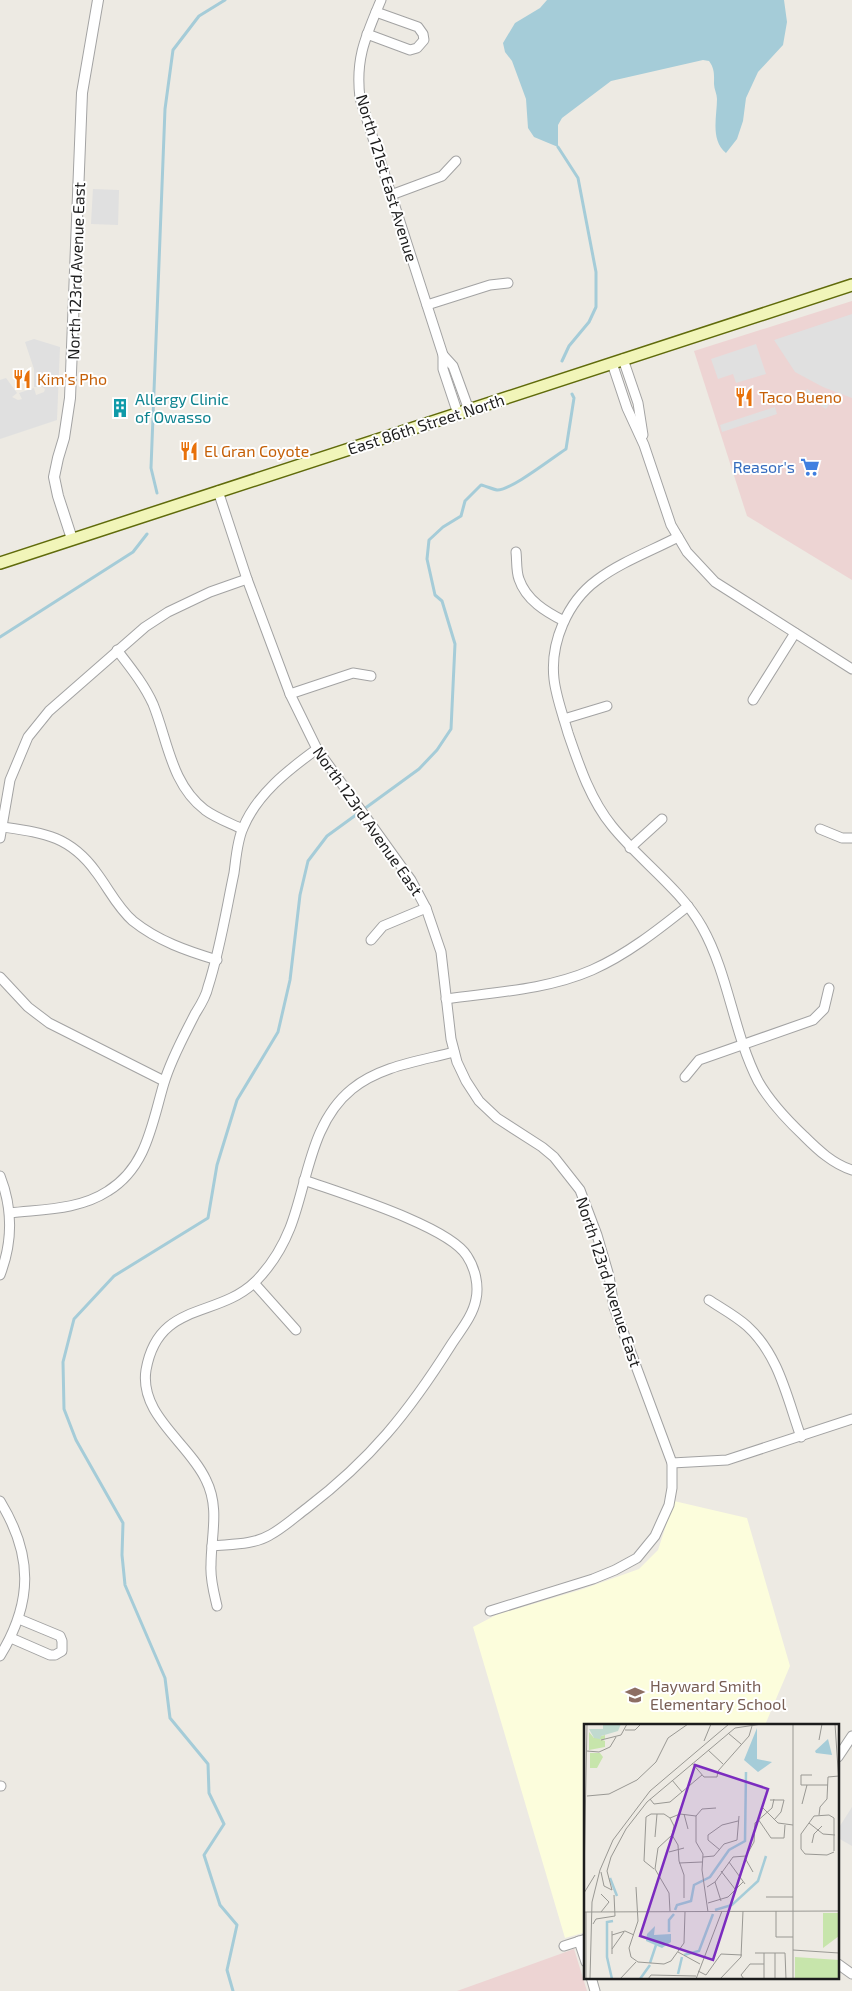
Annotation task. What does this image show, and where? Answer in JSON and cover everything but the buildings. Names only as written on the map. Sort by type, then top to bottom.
[{"type":"main road","name":"East 86th Street North","points":[[0,563],[852,285]]},
{"type":"street","name":"North 123rd Avenue East","points":[[72,540],[54,477],[64,438],[70,398],[82,93],[98,0]]},
{"type":"street","name":"North 121st East Avenue","points":[[381,0],[367,34],[358,67],[360,98],[443,354],[453,366],[463,412]]},
{"type":"street","points":[[367,34],[410,50],[417,48],[424,40],[423,34],[418,27],[376,12]]},
{"type":"street","points":[[391,195],[442,176],[456,161]]},
{"type":"street","points":[[427,305],[490,285],[508,283]]},
{"type":"street","points":[[618,361],[638,403],[644,445],[668,516],[687,552],[715,582],[852,669]]},
{"type":"street","name":"North 123rd Avenue East","points":[[218,491],[247,579],[290,694],[317,749],[411,880],[426,908],[441,952],[454,1052],[466,1081],[479,1101],[497,1118],[542,1147],[554,1158],[580,1190],[609,1276],[614,1307],[672,1463],[672,1488],[669,1505],[660,1527],[645,1550],[633,1561],[615,1570],[490,1611]]},
{"type":"street","points":[[678,537],[595,581],[574,604],[564,621],[554,658],[554,677],[557,695],[580,769],[588,787],[610,824],[630,848],[675,891],[701,926],[711,946],[744,1045],[759,1082],[782,1115],[827,1157],[852,1170]]},
{"type":"street","points":[[516,552],[518,578],[523,587],[540,607],[564,621]]},
{"type":"street","points":[[0,838],[10,780],[28,737],[60,699],[145,627],[168,612],[210,592],[247,579]]},
{"type":"street","points":[[753,700],[795,633]]},
{"type":"street","points":[[117,650],[140,681],[153,705],[173,765],[184,788],[204,809],[242,829]]},
{"type":"street","points":[[290,694],[353,672],[371,676]]},
{"type":"street","points":[[564,719],[607,706]]},
{"type":"street","points":[[10,1213],[72,1206],[87,1202],[109,1190],[131,1171],[146,1146],[164,1082],[208,990],[217,960],[242,829],[255,806],[271,787],[291,768],[317,749]]},
{"type":"street","points":[[630,848],[662,819]]},
{"type":"street","points":[[3,827],[34,831],[63,842],[75,849],[97,873],[118,906],[133,921],[172,945],[217,960]]},
{"type":"street","points":[[820,829],[842,838],[852,838]]},
{"type":"street","points":[[446,999],[522,990],[590,971],[617,957],[688,906]]},
{"type":"street","points":[[371,940],[383,926],[426,908]]},
{"type":"street","points":[[0,977],[28,1007],[49,1023],[164,1082]]},
{"type":"street","points":[[685,1077],[699,1060],[813,1020],[824,1009],[829,988]]},
{"type":"street","points":[[216,1606],[211,1578],[215,1510],[207,1480],[201,1469],[156,1412],[151,1402],[146,1383],[146,1372],[151,1352],[160,1335],[167,1328],[186,1315],[228,1298],[254,1282],[276,1256],[290,1228],[321,1128],[352,1088],[390,1069],[454,1052]]},
{"type":"street","points":[[0,1176],[10,1213],[9,1243],[0,1275]]},
{"type":"street","points":[[212,1546],[247,1543],[269,1536],[336,1486],[367,1457],[398,1423],[426,1385],[470,1314],[476,1300],[477,1286],[473,1267],[466,1254],[456,1244],[440,1234],[389,1210],[304,1180]]},
{"type":"street","points":[[254,1282],[296,1330]]},
{"type":"street","points":[[709,1300],[747,1326],[761,1342],[778,1371],[801,1437]]},
{"type":"street","points":[[672,1463],[727,1460],[852,1419]]},
{"type":"street","points":[[0,1501],[13,1525],[23,1554],[25,1582],[20,1619],[5,1643],[0,1656]]},
{"type":"street","points":[[5,1643],[50,1655],[55,1655],[62,1651],[60,1636],[20,1619]]},
{"type":"street","points":[[840,1754],[852,1736]]},
{"type":"street","points":[[564,1946],[582,1940]]},
{"type":"street","points":[[840,1965],[852,1974]]},
{"type":"street","points":[[591,1978],[595,1991]]},
{"type":"shaded area","points":[[93,189],[119,190],[118,225],[91,224]]},
{"type":"shaded area","points":[[852,301],[852,580],[747,516],[694,351]]},
{"type":"shaded area","points":[[852,314],[852,398],[823,387],[795,372],[774,340]]},
{"type":"shaded area","points":[[34,339],[60,347],[57,420],[0,439],[0,380],[6,378],[17,393],[12,397],[18,400],[22,399],[19,393],[34,388],[36,395],[44,392],[45,389],[42,387],[34,387],[34,369],[25,342]]},
{"type":"shaded area","points":[[756,344],[766,374],[736,383],[733,374],[718,379],[711,359]]},
{"type":"shaded area","points":[[807,389],[830,403],[826,409],[803,395]]},
{"type":"shaded area","points":[[775,407],[777,414],[722,432],[720,425]]},
{"type":"shaded area","name":"Hayward Smith Elementary School","points":[[674,1501],[747,1518],[790,1666],[765,1724],[584,1724],[584,1933],[565,1938],[473,1627],[496,1615],[583,1589],[639,1569],[658,1550]]},
{"type":"shaded area","points":[[852,1807],[852,1846],[840,1839],[840,1826]]},
{"type":"shaded area","points":[[574,1949],[587,1991],[457,1991]]},
{"type":"water","points":[[547,0],[784,0],[787,22],[783,45],[758,72],[746,98],[743,121],[737,139],[726,153],[721,148],[716,135],[717,99],[713,69],[709,61],[703,60],[611,81],[562,118],[558,125],[558,147],[534,137],[528,128],[526,99],[512,61],[505,52],[503,43],[515,23],[540,8]]},
{"type":"waterway","points":[[157,493],[151,468],[165,109],[173,50],[199,16],[225,0]]},
{"type":"waterway","points":[[558,147],[578,178],[596,272],[596,307],[589,322],[569,346],[562,361]]},
{"type":"waterway","points":[[233,1991],[227,1970],[237,1925],[220,1905],[204,1855],[224,1824],[209,1793],[208,1764],[170,1718],[165,1678],[125,1585],[122,1555],[123,1523],[76,1440],[64,1409],[63,1362],[74,1319],[114,1276],[208,1218],[217,1165],[237,1100],[278,1032],[290,980],[300,895],[308,861],[327,836],[419,769],[437,750],[451,729],[455,644],[442,601],[435,595],[427,559],[429,540],[443,527],[461,516],[465,501],[481,485],[497,490],[503,489],[521,480],[566,449],[574,398],[572,394]]},
{"type":"waterway","points":[[0,637],[133,552],[147,534]]},
{"type":"place","name":"Kim's Pho","points":[[22,379]]},
{"type":"place","name":"Taco Bueno","points":[[744,397]]},
{"type":"place","name":"Allergy Clinic of Owasso","points":[[120,408]]},
{"type":"place","name":"El Gran Coyote","points":[[189,451]]},
{"type":"place","name":"Reasor's","points":[[810,467]]},
{"type":"place","name":"Hayward Smith Elementary School","points":[[635,1695]]}]
